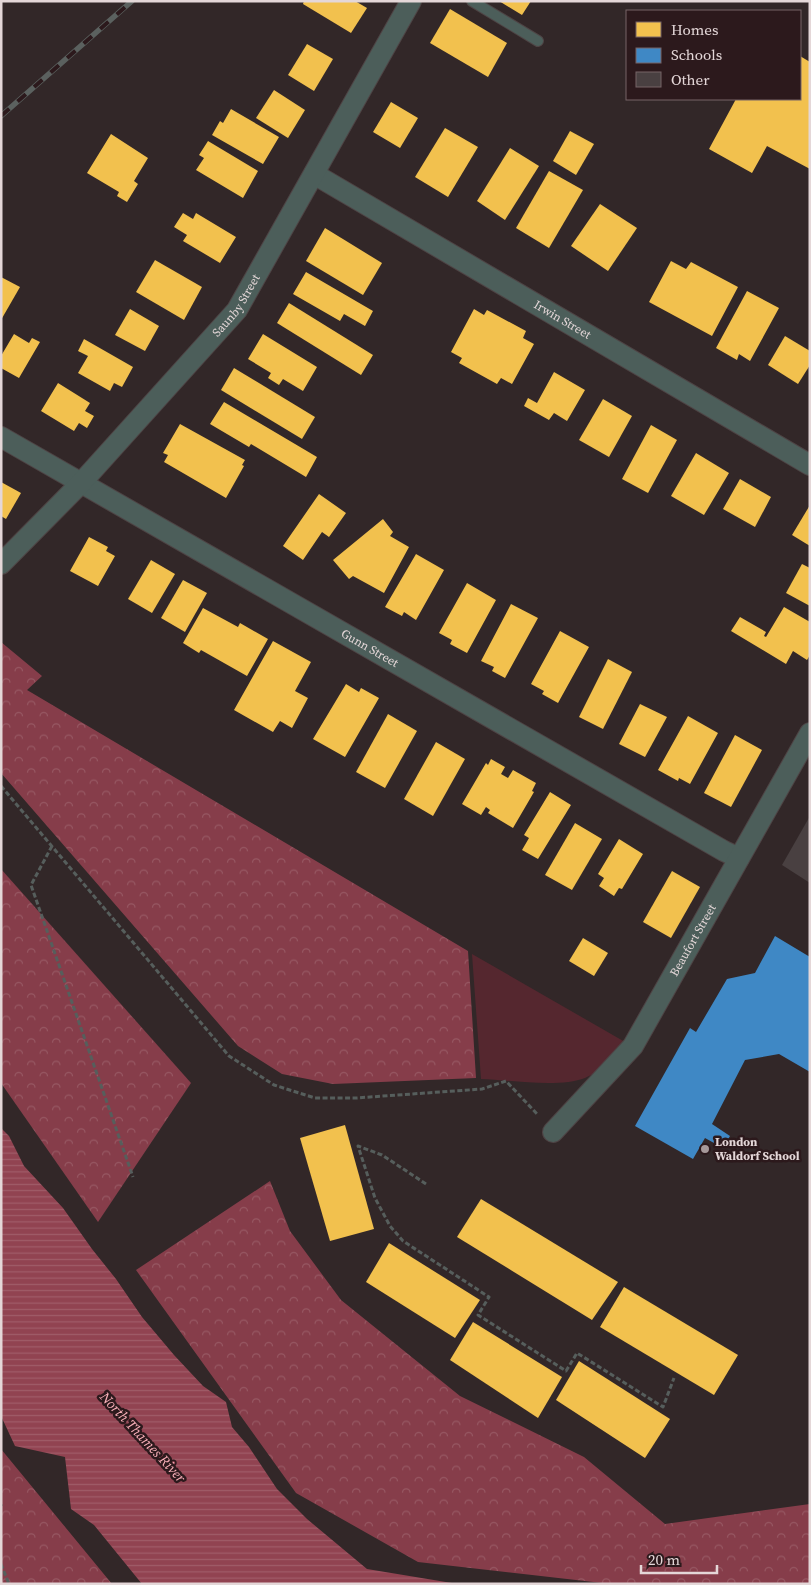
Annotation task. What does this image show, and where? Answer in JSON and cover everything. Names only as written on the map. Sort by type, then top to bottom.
[{"type":"street","name":"Saunby Street","points":[[1,564],[82,482],[237,310],[411,1]]},
{"type":"street","name":"Irwin Street","points":[[314,174],[810,465]]},
{"type":"street","name":"Gunn Street","points":[[1,437],[739,858]]},
{"type":"street","name":"Beaufort Street","points":[[553,1132],[633,1046],[810,733]]},
{"type":"lane","points":[[472,1],[538,41]]},
{"type":"path","points":[[1,786],[229,1056],[274,1086],[315,1098],[356,1098],[482,1089],[506,1081],[553,1132]]},
{"type":"path","points":[[52,846],[30,885],[133,1177]]},
{"type":"path","points":[[426,1184],[382,1155],[358,1146],[375,1198],[390,1226],[404,1241],[489,1298],[478,1315],[566,1371],[577,1353],[663,1407],[674,1378]]},
{"type":"path","points":[[1,1564],[9,1584]]},
{"type":"shaded area","points":[[472,954],[625,1042],[596,1072],[575,1081],[534,1083],[481,1079]]},
{"type":"green space","points":[[1,642],[42,676],[27,690],[468,951],[476,1078],[333,1084],[282,1074],[238,1046],[1,773]]},
{"type":"green space","points":[[1,869],[191,1083],[98,1222],[1,1083]]},
{"type":"green space","points":[[270,1181],[290,1231],[341,1300],[460,1396],[584,1457],[665,1524],[810,1504],[810,1584],[611,1584],[418,1562],[296,1493],[136,1270]]},
{"type":"green space","points":[[1,1449],[112,1584],[1,1584],[1,1508],[3,1505],[1,1503]]},
{"type":"water","name":"North Thames River","points":[[1,1128],[9,1136],[24,1166],[63,1208],[142,1317],[203,1386],[226,1402],[232,1427],[249,1447],[277,1489],[307,1519],[367,1569],[458,1584],[142,1584],[94,1525],[71,1509],[65,1457],[15,1446],[1,1416]]},
{"type":"building: Homes","points":[[304,1],[355,1],[367,8],[351,33],[303,4]]},
{"type":"building: Homes","points":[[499,1],[531,1],[522,15]]},
{"type":"building: Homes","points":[[450,9],[507,43],[488,77],[430,43]]},
{"type":"building: Homes","points":[[307,44],[333,59],[314,91],[288,75]]},
{"type":"building: Homes","points":[[801,57],[810,62],[810,169],[767,146],[752,173],[709,149],[735,100],[801,100]]},
{"type":"building: Homes","points":[[274,90],[305,110],[288,138],[256,118]]},
{"type":"building: Homes","points":[[391,102],[418,118],[400,148],[373,132]]},
{"type":"building: Homes","points":[[231,109],[279,137],[263,164],[212,135],[220,121],[223,123]]},
{"type":"building: Homes","points":[[445,128],[478,147],[448,197],[415,177]]},
{"type":"building: Homes","points":[[570,131],[594,144],[576,175],[553,161]]},
{"type":"building: Homes","points":[[111,134],[148,158],[134,181],[138,184],[127,202],[117,196],[119,192],[87,173]]},
{"type":"building: Homes","points":[[208,141],[258,171],[243,198],[196,170],[204,158],[199,155]]},
{"type":"building: Homes","points":[[510,148],[539,166],[505,220],[477,201]]},
{"type":"building: Homes","points":[[549,171],[583,190],[549,248],[516,228]]},
{"type":"building: Homes","points":[[600,204],[637,228],[608,271],[571,246]]},
{"type":"building: Homes","points":[[183,213],[193,219],[196,213],[236,237],[220,263],[183,241],[187,235],[174,227]]},
{"type":"building: Homes","points":[[325,228],[382,263],[363,295],[306,261]]},
{"type":"building: Homes","points":[[155,260],[202,287],[184,320],[136,292]]},
{"type":"building: Homes","points":[[671,261],[686,269],[691,262],[738,287],[712,336],[649,302]]},
{"type":"building: Homes","points":[[306,272],[373,311],[365,326],[344,314],[340,321],[293,294]]},
{"type":"building: Homes","points":[[1,277],[20,287],[1,320]]},
{"type":"building: Homes","points":[[747,291],[779,308],[750,361],[739,354],[737,360],[716,348]]},
{"type":"building: Homes","points":[[289,303],[373,355],[361,375],[277,323]]},
{"type":"building: Homes","points":[[130,309],[159,326],[145,351],[115,335]]},
{"type":"building: Homes","points":[[474,309],[484,315],[487,310],[526,331],[523,338],[534,344],[512,384],[501,378],[497,384],[459,363],[462,358],[451,352]]},
{"type":"building: Homes","points":[[14,334],[29,343],[32,338],[40,342],[19,378],[1,368],[1,356]]},
{"type":"building: Homes","points":[[263,334],[317,367],[303,391],[283,379],[279,385],[268,378],[271,373],[248,359]]},
{"type":"building: Homes","points":[[785,336],[810,351],[810,365],[798,384],[768,365]]},
{"type":"building: Homes","points":[[84,339],[133,367],[122,387],[114,383],[110,391],[78,373],[88,356],[78,351]]},
{"type":"building: Homes","points":[[234,368],[315,417],[302,439],[221,390]]},
{"type":"building: Homes","points":[[554,372],[585,390],[567,421],[554,413],[549,420],[524,406],[528,398],[537,403]]},
{"type":"building: Homes","points":[[58,383],[90,403],[85,411],[94,416],[87,428],[79,423],[74,431],[41,411]]},
{"type":"building: Homes","points":[[603,399],[632,416],[609,457],[579,440]]},
{"type":"building: Homes","points":[[224,402],[317,457],[306,477],[251,444],[249,447],[210,424]]},
{"type":"building: Homes","points":[[180,424],[245,460],[242,465],[244,466],[226,498],[164,462],[168,455],[163,453]]},
{"type":"building: Homes","points":[[651,425],[677,440],[648,493],[622,479]]},
{"type":"building: Homes","points":[[696,453],[729,473],[704,515],[671,496]]},
{"type":"building: Homes","points":[[740,479],[771,497],[755,527],[723,509]]},
{"type":"building: Homes","points":[[1,482],[21,493],[6,519],[1,516]]},
{"type":"building: Homes","points":[[319,494],[346,513],[329,537],[322,532],[303,560],[283,546]]},
{"type":"building: Homes","points":[[810,505],[810,546],[792,535]]},
{"type":"building: Homes","points":[[383,519],[393,532],[390,536],[409,547],[384,593],[353,576],[349,579],[333,560]]},
{"type":"building: Homes","points":[[89,537],[108,547],[106,551],[115,556],[98,586],[70,571]]},
{"type":"building: Homes","points":[[416,554],[444,570],[416,620],[404,612],[402,616],[385,607]]},
{"type":"building: Homes","points":[[151,560],[175,574],[152,613],[128,599]]},
{"type":"building: Homes","points":[[802,564],[810,568],[810,606],[786,593]]},
{"type":"building: Homes","points":[[183,580],[207,593],[185,632],[161,618]]},
{"type":"building: Homes","points":[[467,583],[496,600],[467,653],[450,644],[452,640],[439,633]]},
{"type":"building: Homes","points":[[511,604],[538,618],[505,678],[492,671],[494,667],[481,661]]},
{"type":"building: Homes","points":[[784,607],[810,622],[810,655],[807,660],[793,651],[786,664],[731,631],[740,617],[766,632],[764,636],[766,637]]},
{"type":"building: Homes","points":[[203,608],[238,627],[240,623],[268,639],[247,676],[201,650],[199,653],[183,643]]},
{"type":"building: Homes","points":[[560,631],[589,647],[558,703],[542,694],[544,691],[531,684]]},
{"type":"building: Homes","points":[[273,641],[311,662],[295,691],[308,698],[292,728],[280,721],[273,732],[234,710]]},
{"type":"building: Homes","points":[[608,659],[632,672],[603,729],[579,717]]},
{"type":"building: Homes","points":[[346,684],[359,692],[361,688],[379,698],[345,757],[313,739]]},
{"type":"building: Homes","points":[[640,704],[667,717],[645,757],[619,744]]},
{"type":"building: Homes","points":[[388,714],[417,731],[385,788],[356,772]]},
{"type":"building: Homes","points":[[688,716],[718,733],[690,784],[679,778],[678,781],[658,770]]},
{"type":"building: Homes","points":[[735,735],[762,750],[731,807],[704,793]]},
{"type":"building: Homes","points":[[436,742],[465,759],[433,816],[404,799]]},
{"type":"building: Homes","points":[[491,759],[505,767],[501,774],[508,778],[513,770],[536,783],[532,791],[534,792],[513,828],[488,813],[490,810],[486,807],[481,815],[462,804],[486,763],[488,765]]},
{"type":"building: Homes","points":[[550,792],[571,805],[538,859],[522,850],[529,838],[524,835]]},
{"type":"building: Homes","points":[[575,823],[602,839],[572,890],[545,875]]},
{"type":"building: Homes","points":[[619,839],[643,854],[622,889],[619,888],[614,896],[599,886],[604,878],[598,874]]},
{"type":"building: Homes","points":[[672,871],[700,887],[671,938],[643,922]]},
{"type":"building: Homes","points":[[583,938],[608,953],[594,976],[569,961]]},
{"type":"building: Homes","points":[[345,1125],[374,1229],[330,1241],[300,1138]]},
{"type":"building: Homes","points":[[481,1199],[618,1282],[592,1320],[457,1237]]},
{"type":"building: Homes","points":[[389,1243],[480,1300],[455,1338],[366,1282]]},
{"type":"building: Homes","points":[[624,1287],[738,1355],[714,1395],[600,1327]]},
{"type":"building: Homes","points":[[473,1322],[562,1377],[538,1418],[450,1360]]},
{"type":"building: Homes","points":[[579,1361],[670,1419],[645,1458],[556,1400]]},
{"type":"building: Schools","points":[[775,936],[810,957],[810,1072],[779,1054],[745,1060],[712,1124],[730,1136],[723,1148],[705,1138],[693,1159],[635,1126],[690,1028],[696,1032],[727,979],[755,973]]},
{"type":"building: Other","points":[[810,816],[810,883],[782,865]]},
{"type":"railway","points":[[1,116],[132,1]]},
{"type":"place","name":"London Waldorf School","points":[[705,1149]]}]
